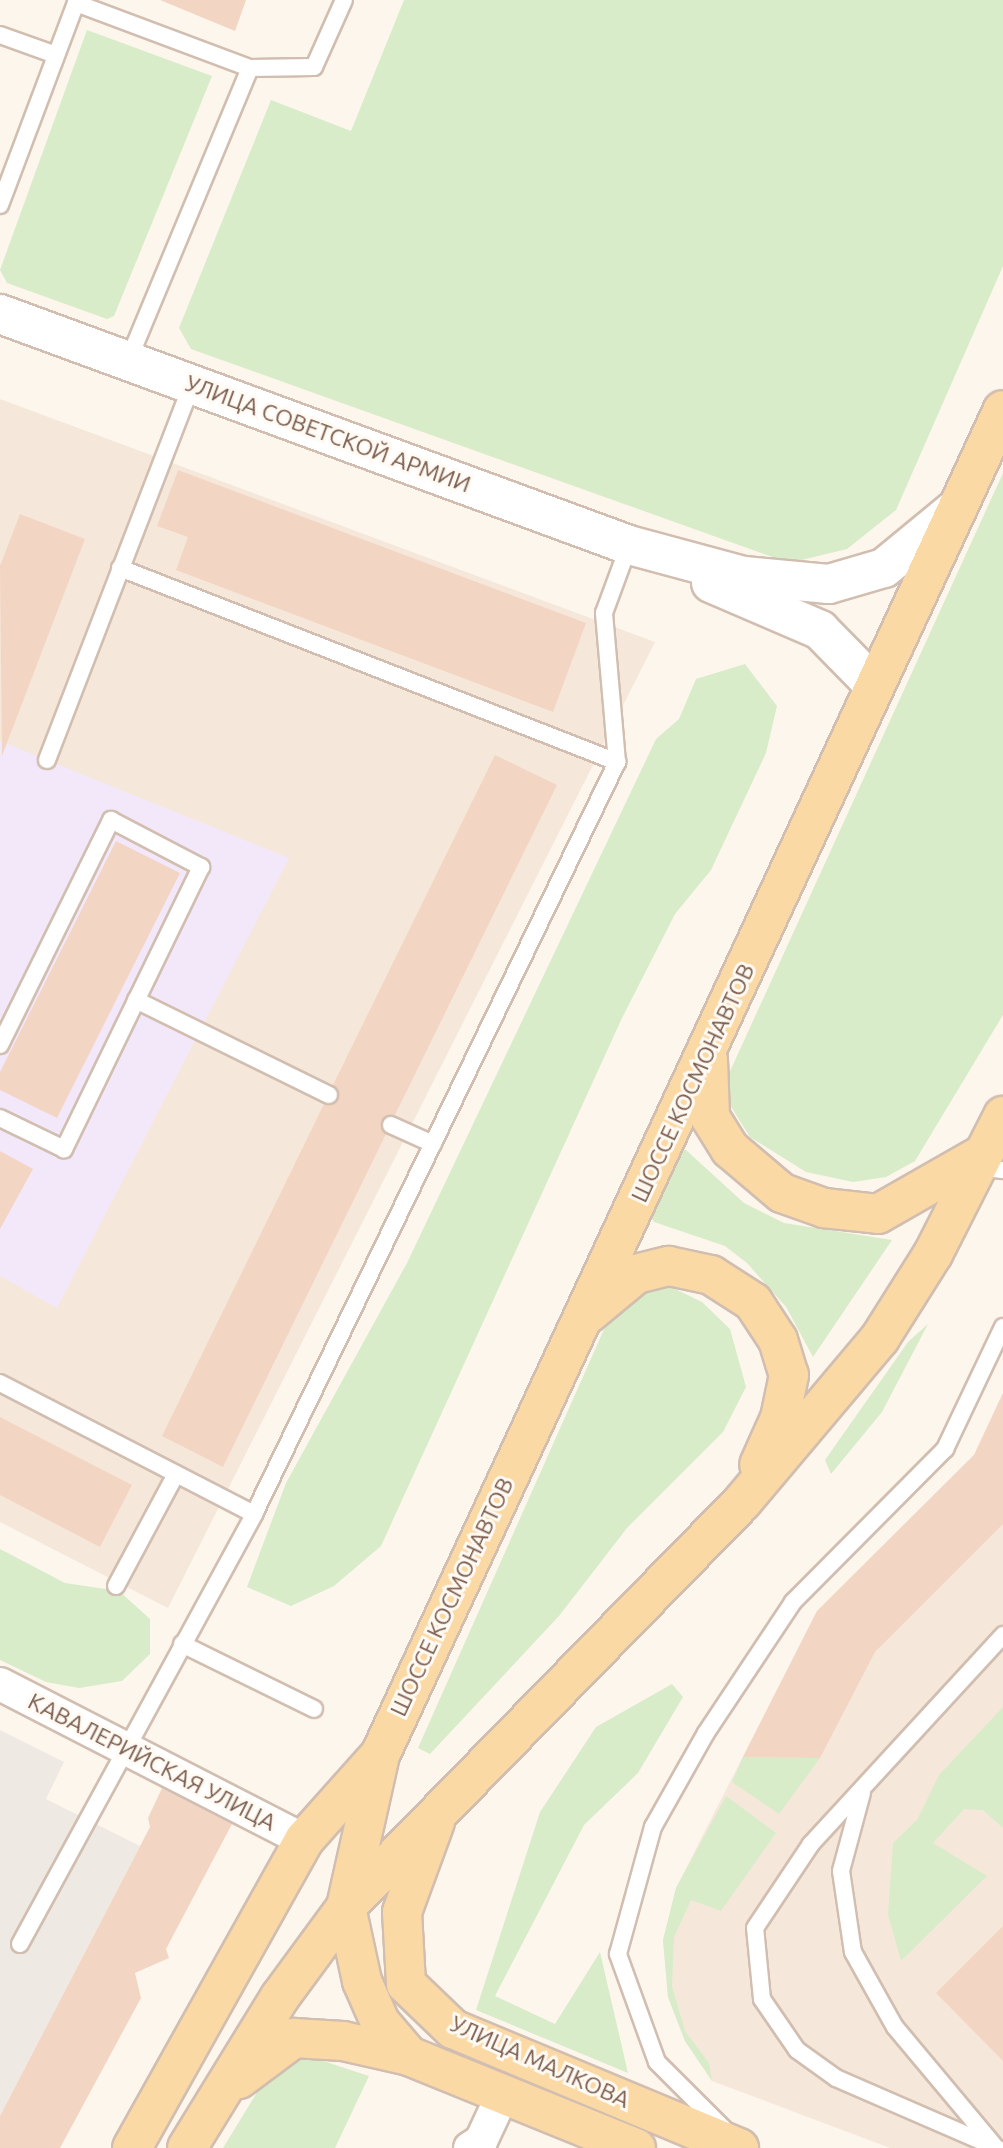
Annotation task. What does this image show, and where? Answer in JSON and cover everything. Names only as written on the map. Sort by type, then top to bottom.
[{"type":"main road","name":"ШОССЕ КОСМОНАВТОВ","points":[[346,1907],[380,1755],[580,1320],[708,1054],[1003,410]]},
{"type":"main road","points":[[708,1054],[710,1117],[730,1149],[782,1194],[824,1208],[878,1214],[988,1164]]},
{"type":"main road","name":"ШОССЕ КОСМОНАВТОВ","points":[[187,2148],[212,2104],[346,1907],[440,1807],[742,1502],[880,1338],[988,1164],[1003,1116]]},
{"type":"main road","points":[[580,1320],[636,1274],[669,1266],[711,1275],[753,1302],[778,1340],[789,1375],[780,1418],[742,1502]]},
{"type":"main road","name":"ШОССЕ КОСМОНАВТОВ","points":[[132,2148],[304,1840],[380,1755]]},
{"type":"main road","name":"УЛИЦА МАЛКОВА","points":[[440,1807],[402,1912],[406,1984],[453,2029],[741,2148]]},
{"type":"main road","name":"УЛИЦА МАЛКОВА","points":[[346,1907],[362,1981],[380,2022],[409,2056]]},
{"type":"main road","name":"УЛИЦА МАЛКОВА","points":[[212,2104],[294,2038],[343,2041],[409,2056],[502,2096],[636,2148]]},
{"type":"street","name":"УЛИЦА СОВЕТСКОЙ АРМИИ","points":[[0,314],[642,550],[820,630],[875,686]]},
{"type":"street","name":"УЛИЦА СОВЕТСКОЙ АРМИИ","points":[[642,550],[744,576],[829,584],[884,568],[958,507]]},
{"type":"street","name":"КАВАЛЕРИЙСКАЯ УЛИЦА","points":[[0,1684],[304,1840]]},
{"type":"street","points":[[470,2148],[481,2141],[502,2096]]},
{"type":"lane","points":[[0,205],[76,1],[250,68],[314,67],[344,0]]},
{"type":"lane","points":[[0,35],[56,55]]},
{"type":"lane","points":[[128,361],[250,68]]},
{"type":"lane","points":[[47,760],[192,384]]},
{"type":"lane","points":[[20,1944],[123,1748],[254,1514],[617,761],[604,613],[642,550]]},
{"type":"lane","points":[[120,568],[617,761]]},
{"type":"lane","points":[[0,1045],[111,820],[201,867],[64,1149],[0,1118]]},
{"type":"lane","points":[[136,1000],[329,1095]]},
{"type":"lane","points":[[391,1125],[433,1144]]},
{"type":"lane","points":[[741,2148],[657,2062],[618,1954],[653,1827],[706,1733],[793,1602],[945,1449],[1003,1326]]},
{"type":"lane","points":[[0,1383],[254,1514]]},
{"type":"lane","points":[[116,1586],[176,1474]]},
{"type":"lane","points":[[996,2148],[836,2078],[797,2050],[762,1999],[755,1928],[811,1844],[1003,1635]]},
{"type":"lane","points":[[182,1644],[314,1709]]},
{"type":"lane","points":[[862,1790],[841,1871],[853,1952],[895,2027],[996,2148]]},
{"type":"shaded area","points":[[0,399],[655,642],[168,1608],[0,1522]]},
{"type":"shaded area","points":[[0,741],[289,858],[57,1308],[0,1276]]},
{"type":"shaded area","points":[[1003,1393],[1003,2148],[890,2148],[712,2081],[685,2041],[668,1997],[663,1940],[676,1888],[817,1611],[974,1455]]},
{"type":"shaded area","points":[[0,1730],[64,1762],[46,1799],[140,1846],[0,2116]]},
{"type":"green space","points":[[404,0],[1003,0],[1003,266],[896,510],[847,549],[789,563],[191,349],[179,328],[271,100],[351,131]]},
{"type":"green space","points":[[87,30],[212,76],[114,316],[107,319],[7,283],[0,270]]},
{"type":"green space","points":[[1003,473],[1003,1015],[915,1161],[886,1177],[853,1182],[806,1172],[750,1137],[721,1091]]},
{"type":"green space","points":[[745,664],[777,706],[766,753],[711,870],[675,914],[622,1018],[381,1546],[334,1586],[291,1606],[247,1587],[286,1483],[407,1263],[656,739],[679,719],[696,679]]},
{"type":"green space","points":[[672,1149],[686,1150],[744,1203],[784,1223],[892,1240],[813,1357],[786,1307],[747,1263],[725,1246],[654,1222],[646,1209]]},
{"type":"green space","points":[[640,1286],[671,1287],[702,1302],[730,1329],[746,1387],[723,1432],[627,1528],[559,1616],[430,1754],[418,1748],[617,1300]]},
{"type":"green space","points":[[928,1324],[882,1412],[831,1474],[825,1460],[908,1342]]},
{"type":"green space","points":[[0,1549],[65,1583],[119,1591],[150,1619],[150,1654],[122,1681],[79,1688],[46,1682],[0,1660]]},
{"type":"green space","points":[[672,1684],[683,1697],[638,1773],[584,1825],[495,1996],[555,2024],[600,1952],[628,2073],[476,2010],[540,1812],[596,1727]]},
{"type":"green space","points":[[1003,1707],[1003,1828],[983,1810],[964,1809],[933,1843],[987,1876],[901,1961],[888,1915],[893,1843],[917,1820],[939,1775]]},
{"type":"green space","points":[[743,1757],[820,1758],[779,1814],[732,1782]]},
{"type":"green space","points":[[726,1796],[776,1833],[721,1911],[691,1900],[674,1937],[672,1986],[685,2031],[709,2063],[712,2081],[685,2041],[668,1997],[663,1940],[676,1888]]},
{"type":"green space","points":[[299,2053],[369,2076],[335,2148],[223,2148],[272,2068]]},
{"type":"building","points":[[160,0],[246,0],[235,31]]},
{"type":"building","points":[[178,470],[586,623],[553,712],[176,570],[188,537],[157,526]]},
{"type":"building","points":[[20,514],[85,539],[2,756],[0,566]]},
{"type":"building","points":[[495,755],[557,785],[395,1115],[382,1120],[386,1134],[223,1467],[162,1436],[324,1104],[338,1100],[333,1085]]},
{"type":"building","points":[[116,841],[180,873],[57,1118],[0,1090],[0,1072]]},
{"type":"building","points":[[0,1151],[33,1169],[0,1229]]},
{"type":"building","points":[[1003,1393],[1003,1524],[875,1652],[820,1758],[743,1757],[817,1611],[974,1455]]},
{"type":"building","points":[[0,1417],[132,1485],[100,1547],[0,1495]]},
{"type":"building","points":[[162,1788],[232,1824],[166,1949],[169,1958],[135,1973],[141,1998],[60,2148],[0,2148],[0,2116],[150,1827],[148,1818]]},
{"type":"building","points":[[1003,1926],[1003,2061],[936,1993]]}]
